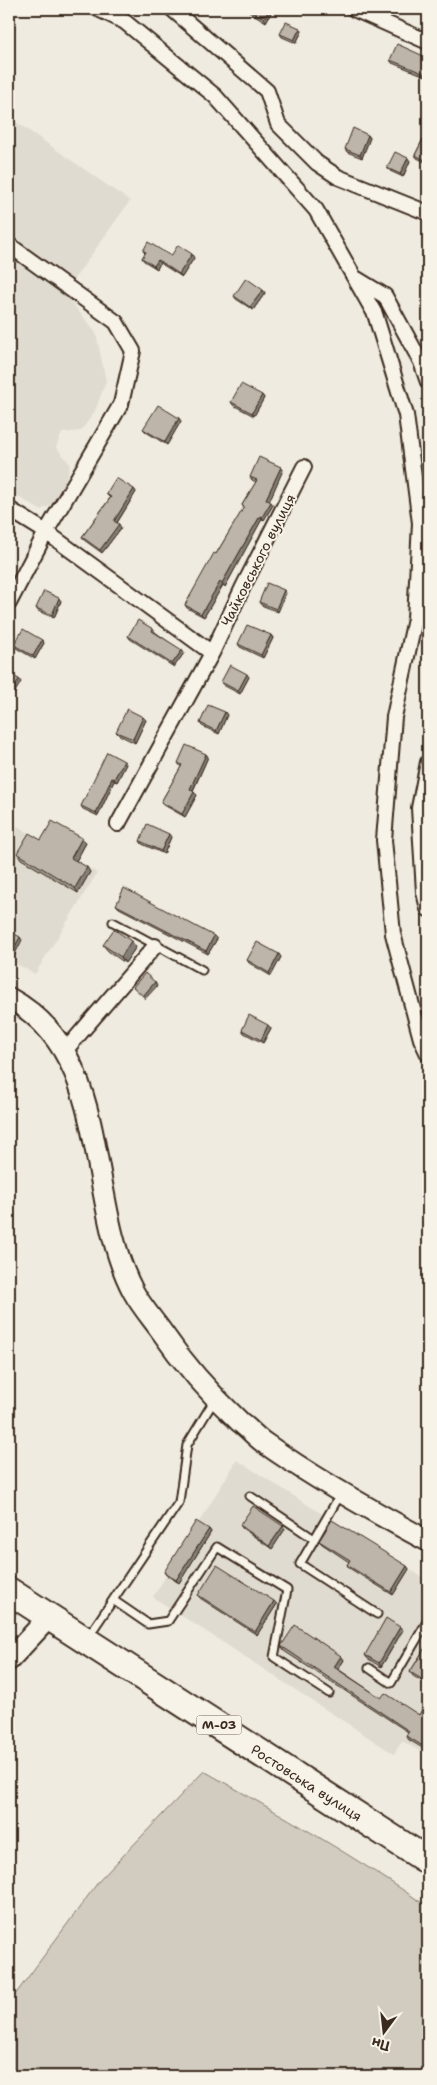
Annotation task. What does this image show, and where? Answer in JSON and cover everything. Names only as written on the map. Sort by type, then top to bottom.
[{"type":"highway","name":"Ростовська вулиця","points":[[9,1590],[428,1861]]},
{"type":"main road","points":[[9,998],[24,1006],[52,1031],[66,1056],[88,1109],[111,1233],[133,1291],[179,1358],[215,1399],[262,1441],[374,1513],[428,1541]]},
{"type":"main road","points":[[9,1660],[50,1616]]},
{"type":"street","points":[[98,9],[125,22],[215,96],[316,210],[375,314],[406,414],[420,523],[415,619],[394,717],[384,840],[393,934],[421,1038],[428,1054]]},
{"type":"street","points":[[172,9],[267,91],[278,124],[317,163],[338,177],[428,213]]},
{"type":"street","points":[[354,9],[428,42]]},
{"type":"street","points":[[9,245],[116,322],[133,350],[121,404],[46,532],[9,603]]},
{"type":"street","points":[[354,277],[385,296],[421,362],[428,382]]},
{"type":"street","name":"Чайковського вулиця","points":[[118,824],[212,653],[243,586],[304,468]]},
{"type":"street","points":[[9,509],[46,532],[212,653]]},
{"type":"street","points":[[428,762],[420,808],[424,892],[428,909]]},
{"type":"street","points":[[66,1056],[155,946]]},
{"type":"lane","points":[[112,922],[202,970]]},
{"type":"lane","points":[[87,1639],[179,1502],[187,1445],[215,1399]]},
{"type":"lane","points":[[342,1492],[300,1564],[377,1614]]},
{"type":"lane","points":[[250,1496],[314,1539]]},
{"type":"lane","points":[[113,1600],[148,1624],[168,1621],[217,1547],[287,1590],[274,1657],[329,1693]]},
{"type":"lane","points":[[369,1668],[391,1683],[428,1620]]},
{"type":"shaded area","points":[[9,117],[130,201],[64,293],[96,333],[106,381],[95,411],[81,431],[62,433],[56,447],[70,464],[65,486],[54,504],[40,510],[9,491]]},
{"type":"shaded area","points":[[12,823],[97,873],[35,974],[9,960],[9,825]]},
{"type":"shaded area","points":[[237,1460],[428,1581],[428,1756],[402,1741],[394,1754],[153,1597]]},
{"type":"shaded area","points":[[204,1771],[346,1853],[428,1907],[428,2076],[9,2076],[9,2003],[99,1881]]},
{"type":"building","points":[[247,9],[270,9],[264,18]]},
{"type":"building","points":[[286,22],[300,28],[294,40],[280,34]]},
{"type":"building","points":[[397,44],[428,58],[428,75],[390,60]]},
{"type":"building","points":[[353,128],[368,135],[360,155],[345,149]]},
{"type":"building","points":[[423,139],[428,142],[428,154],[425,160],[415,155]]},
{"type":"building","points":[[395,152],[408,158],[400,174],[387,168]]},
{"type":"building","points":[[148,242],[171,256],[178,245],[192,254],[179,274],[158,260],[154,266],[142,258],[146,252],[143,251]]},
{"type":"building","points":[[246,278],[263,290],[250,307],[234,296]]},
{"type":"building","points":[[241,384],[262,395],[252,413],[231,402]]},
{"type":"building","points":[[158,405],[179,418],[165,442],[143,429]]},
{"type":"building","points":[[259,457],[281,467],[266,499],[271,502],[262,517],[260,516],[222,583],[220,582],[201,614],[185,605],[214,553],[216,554],[244,507],[242,505],[257,480],[250,477]]},
{"type":"building","points":[[116,478],[134,489],[114,521],[119,524],[100,550],[82,537],[111,497],[106,494]]},
{"type":"building","points":[[267,583],[284,590],[276,609],[259,602]]},
{"type":"building","points":[[44,591],[59,598],[52,615],[36,608]]},
{"type":"building","points":[[138,620],[182,650],[172,664],[128,636]]},
{"type":"building","points":[[247,625],[271,635],[261,655],[238,644]]},
{"type":"building","points":[[23,629],[42,640],[33,656],[14,645]]},
{"type":"building","points":[[230,665],[247,674],[238,691],[221,682]]},
{"type":"building","points":[[9,674],[19,679],[10,694],[9,693]]},
{"type":"building","points":[[208,705],[225,712],[216,731],[200,723]]},
{"type":"building","points":[[127,709],[143,717],[133,739],[116,732]]},
{"type":"building","points":[[186,745],[206,754],[190,789],[194,792],[182,814],[161,802],[182,765],[178,763]]},
{"type":"building","points":[[107,752],[124,761],[114,779],[112,778],[96,813],[81,806]]},
{"type":"building","points":[[52,821],[82,838],[71,858],[87,867],[75,888],[17,853],[29,833],[41,840]]},
{"type":"building","points":[[147,824],[169,834],[161,851],[140,841]]},
{"type":"building","points":[[124,888],[214,936],[206,951],[116,905]]},
{"type":"building","points":[[114,929],[131,941],[121,957],[103,945]]},
{"type":"building","points":[[9,931],[20,937],[11,954],[9,953]]},
{"type":"building","points":[[257,942],[279,954],[269,973],[247,960]]},
{"type":"building","points":[[145,973],[155,982],[143,996],[133,987]]},
{"type":"building","points":[[249,1015],[268,1025],[261,1040],[242,1030]]},
{"type":"building","points":[[9,1084],[12,1084],[9,1095]]},
{"type":"building","points":[[253,1506],[283,1526],[269,1546],[240,1525]]},
{"type":"building","points":[[332,1520],[407,1566],[391,1592],[347,1565],[350,1560],[319,1541]]},
{"type":"building","points":[[196,1521],[209,1529],[176,1580],[164,1572]]},
{"type":"building","points":[[217,1565],[274,1601],[255,1632],[198,1595]]},
{"type":"building","points":[[386,1618],[400,1627],[379,1663],[365,1655]]},
{"type":"building","points":[[295,1625],[341,1656],[334,1667],[381,1698],[385,1693],[419,1715],[428,1699],[428,1737],[423,1746],[406,1736],[409,1731],[281,1646]]},
{"type":"building","points":[[428,1643],[428,1683],[410,1672]]}]
